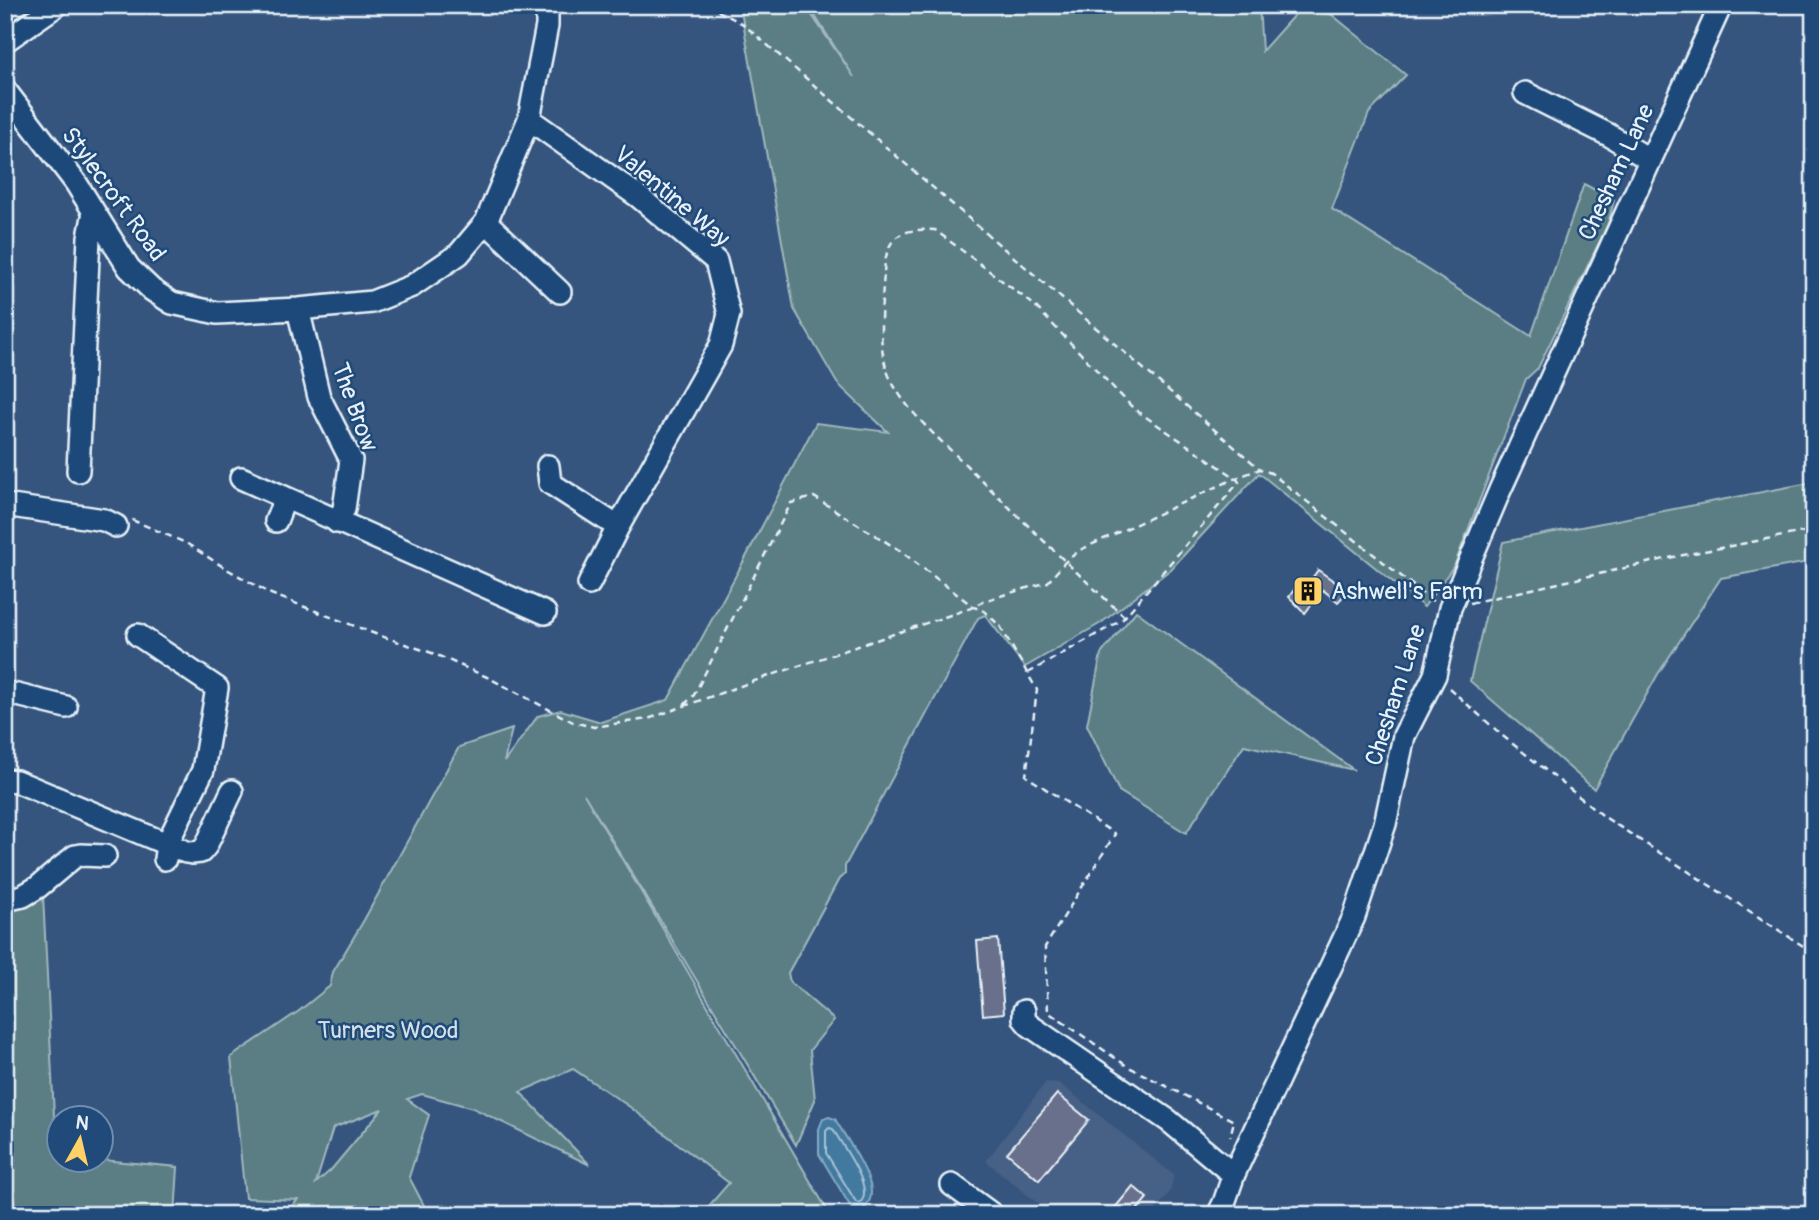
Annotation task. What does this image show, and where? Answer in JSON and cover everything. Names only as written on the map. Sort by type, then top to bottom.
[{"type":"street","points":[[5,41],[58,5]]},
{"type":"street","name":"Stylecroft Road","points":[[5,90],[76,183],[129,268],[152,290],[172,303],[217,313],[372,302],[412,286],[459,254],[486,222],[529,119],[547,26],[547,5]]},
{"type":"street","name":"Chesham Lane","points":[[1218,1215],[1224,1203],[1229,1170],[1353,917],[1385,824],[1404,736],[1435,675],[1449,611],[1500,490],[1721,5]]},
{"type":"street","points":[[1525,93],[1609,135],[1650,160]]},
{"type":"street","name":"Valentine Way","points":[[529,119],[639,197],[716,261],[729,314],[721,345],[618,527],[589,584]]},
{"type":"street","points":[[78,471],[89,237],[94,212]]},
{"type":"street","points":[[486,222],[560,292]]},
{"type":"street","name":"The Brow","points":[[298,309],[320,397],[351,460],[344,509],[337,522]]},
{"type":"street","points":[[548,466],[551,483],[618,527]]},
{"type":"street","points":[[241,478],[337,522],[540,604]]},
{"type":"street","points":[[276,521],[285,498]]},
{"type":"street","points":[[5,505],[119,521]]},
{"type":"street","points":[[138,635],[217,688],[202,770],[166,851]]},
{"type":"street","points":[[5,692],[66,707]]},
{"type":"street","points":[[5,780],[16,782],[166,851],[192,853],[201,852],[206,846],[232,791]]},
{"type":"street","points":[[5,900],[23,896],[75,856],[105,856]]},
{"type":"street","points":[[1024,1011],[1024,1019],[1029,1025],[1168,1121],[1229,1170]]},
{"type":"street","points":[[952,1185],[993,1215]]},
{"type":"path","points":[[707,5],[743,24],[1260,469],[1271,473],[1449,611],[1678,556],[1814,530]]},
{"type":"path","points":[[1028,673],[1125,617],[1239,482],[1134,409],[1034,304],[935,230],[915,229],[899,235],[885,253],[884,267],[882,340],[890,377],[911,410],[1065,562],[1125,617]]},
{"type":"path","points":[[119,521],[145,524],[186,543],[271,594],[432,653],[487,677],[573,722],[594,727],[648,719],[974,607],[983,601],[1048,582],[1065,562],[1080,550],[1260,469]]},
{"type":"path","points":[[681,708],[694,695],[791,503],[814,497],[899,550],[974,607],[984,611],[1000,626],[1037,690],[1026,776],[1115,834],[1045,947],[1048,1012],[1127,1066],[1234,1121],[1229,1170]]},
{"type":"path","points":[[1435,675],[1504,737],[1606,818],[1814,953]]},
{"type":"shaded area","points":[[1046,1082],[1059,1083],[1174,1175],[1170,1192],[1152,1215],[1052,1215],[986,1161]]},
{"type":"green space","name":"Turners Wood","points":[[740,5],[805,5],[854,77],[808,5],[1259,5],[1262,51],[1295,14],[1295,5],[1320,5],[1406,75],[1369,113],[1332,209],[1531,336],[1584,184],[1614,200],[1608,224],[1538,368],[1526,379],[1455,564],[1424,607],[1259,473],[1171,569],[1101,623],[1025,667],[985,615],[978,618],[845,866],[845,874],[839,879],[788,973],[790,982],[834,1020],[810,1050],[815,1100],[796,1145],[584,794],[830,1215],[701,1215],[729,1183],[630,1107],[573,1069],[520,1092],[590,1165],[473,1108],[422,1094],[407,1099],[429,1115],[409,1177],[429,1215],[282,1215],[298,1200],[245,1198],[231,1057],[299,1011],[330,986],[333,972],[459,747],[512,729],[504,762],[538,716],[561,710],[601,722],[668,700],[816,423],[888,432],[837,383],[794,309]],"holes":[[[382,1109],[331,1170],[316,1183],[333,1128]]]},
{"type":"green space","points":[[1814,482],[1814,561],[1721,578],[1658,674],[1594,789],[1470,681],[1503,542]]},
{"type":"green space","points":[[1136,611],[1354,770],[1244,745],[1186,833],[1119,791],[1087,725],[1101,654]]},
{"type":"green space","points":[[5,888],[43,895],[53,1104],[46,1104],[46,1174],[116,1174],[116,1161],[178,1167],[175,1215],[5,1215]]},
{"type":"water","points":[[823,1119],[835,1119],[870,1183],[870,1199],[862,1211],[852,1209],[819,1154],[819,1129]]},
{"type":"building","name":"Ashwell's Farm","points":[[1318,570],[1348,591],[1338,602],[1323,590],[1305,613],[1289,597],[1296,587],[1303,591]]},
{"type":"building","points":[[998,939],[1004,1013],[983,1015],[977,941]]},
{"type":"building","points":[[1057,1094],[1089,1120],[1039,1180],[1007,1153]]},
{"type":"building","points":[[1133,1186],[1147,1198],[1133,1215],[1109,1215]]},
{"type":"place","name":"Ashwell's Farm","points":[[1308,591]]}]
